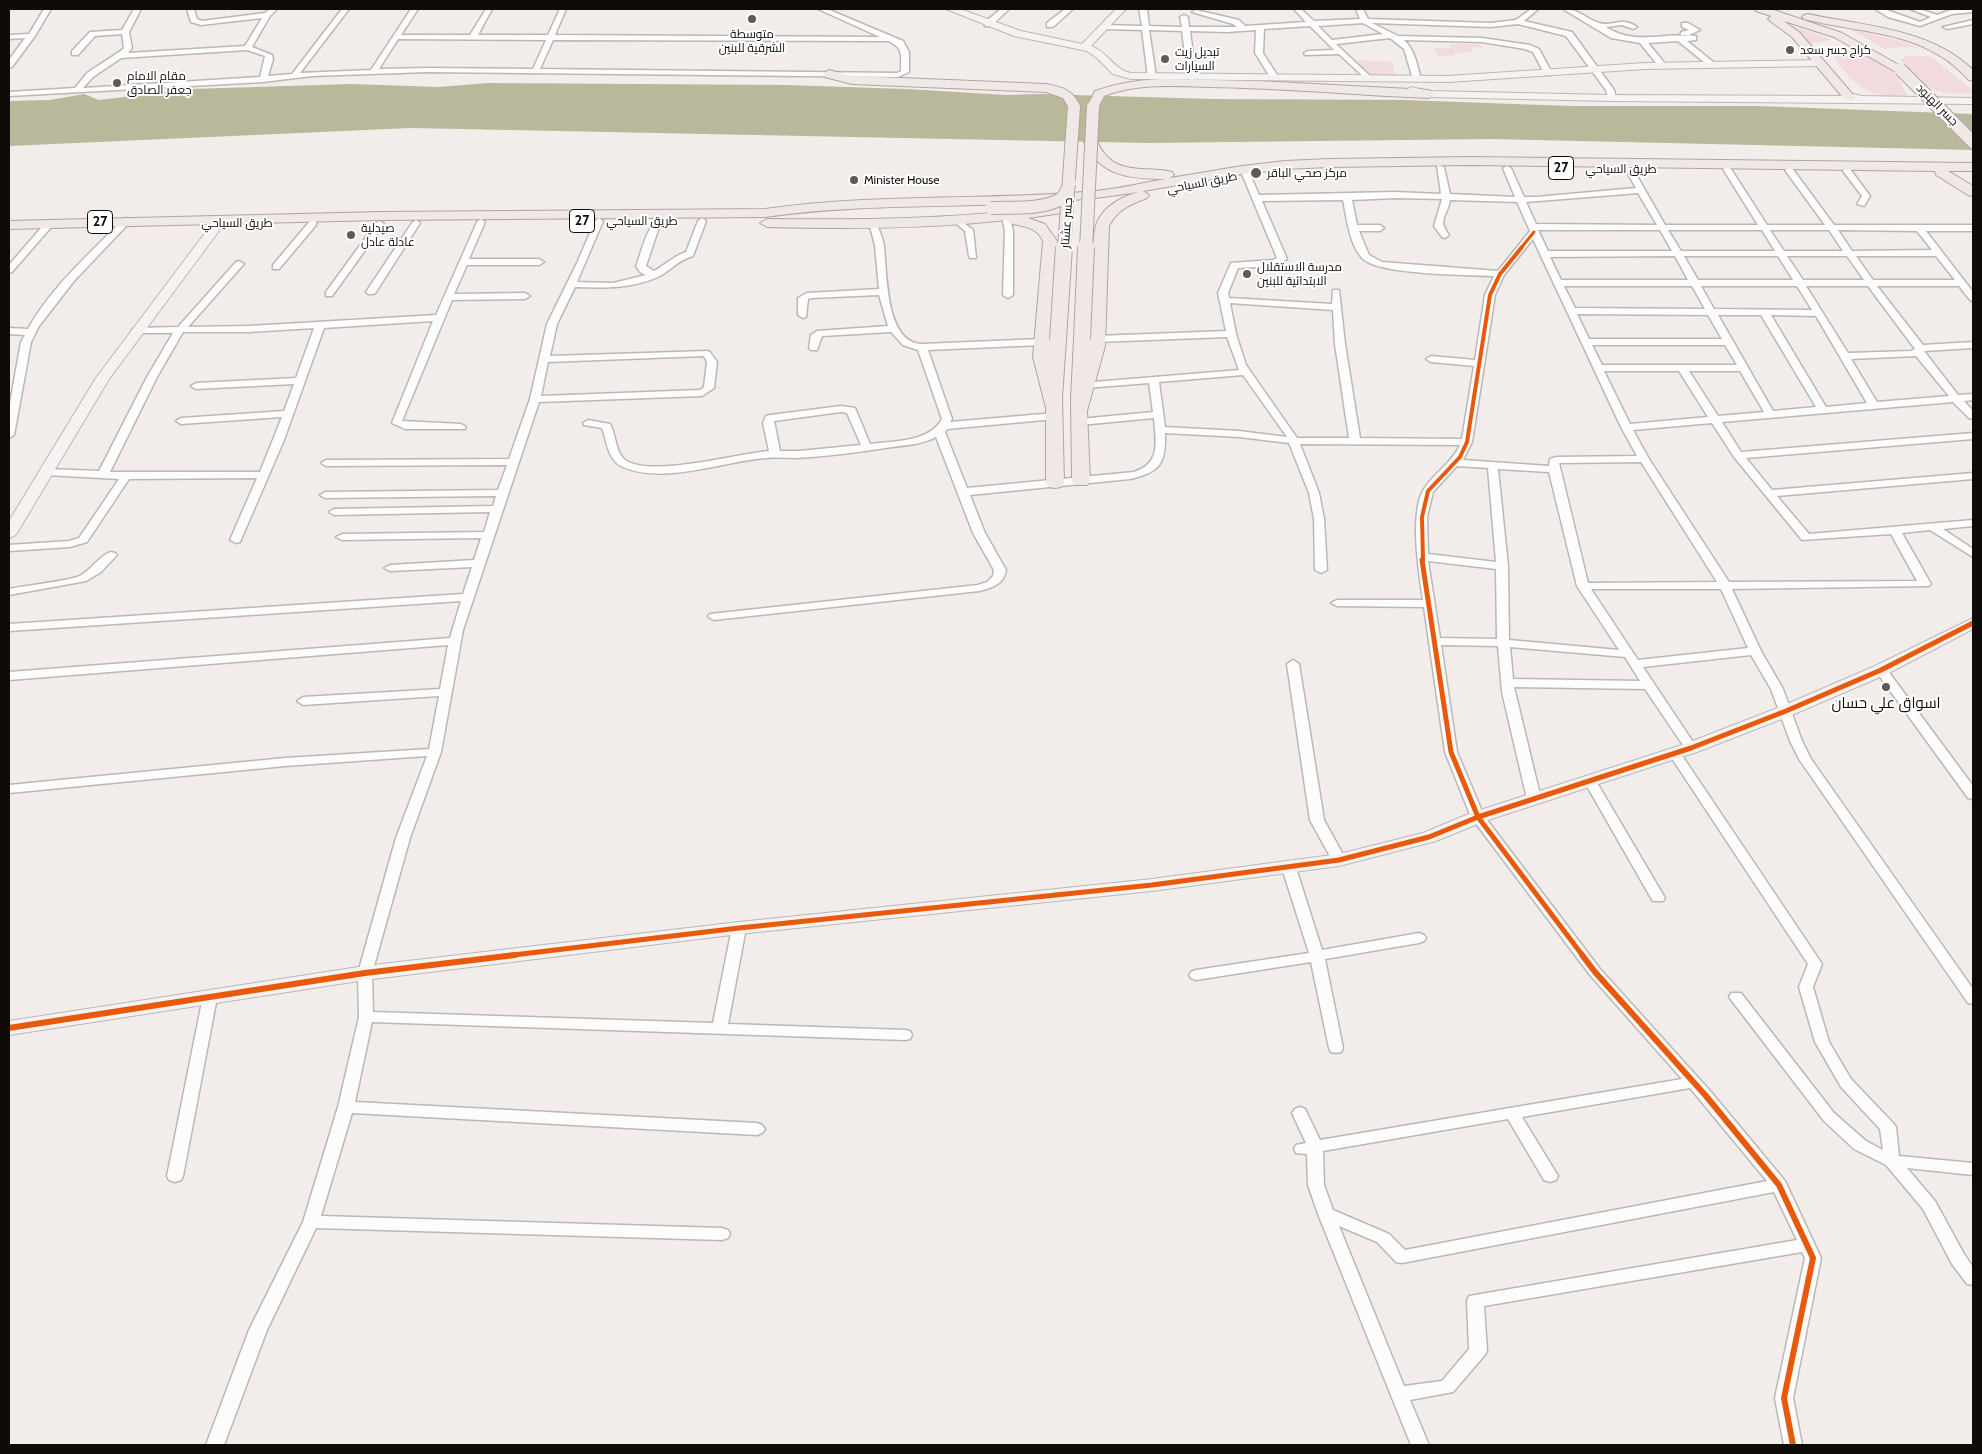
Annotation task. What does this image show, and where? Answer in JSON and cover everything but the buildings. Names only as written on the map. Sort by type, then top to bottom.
[{"type":"main road","points":[[1754,9],[1769,16],[1796,35],[1854,98]]},
{"type":"main road","points":[[1760,9],[1823,29],[1869,51],[1900,69]]},
{"type":"main road","points":[[1781,9],[1932,47],[1951,57],[1973,77]]},
{"type":"main road","points":[[1808,17],[1850,33],[1868,43],[1900,69]]},
{"type":"main road","points":[[1854,98],[1822,55],[1828,47],[1850,46],[1869,51]]},
{"type":"main road","points":[[1887,57],[1906,52],[1951,57]]},
{"type":"main road","name":"جسر الهنود","points":[[1900,69],[1973,142]]},
{"type":"main road","name":"جسر عشتار","points":[[829,74],[852,80],[1031,87],[1060,91],[1068,95],[1074,106],[1070,183],[1056,348],[1055,414]]},
{"type":"main road","name":"جسر عشتار","points":[[1090,339],[1091,142],[1093,107],[1099,94],[1141,84],[1176,82],[1268,84],[1429,94]]},
{"type":"main road","points":[[1091,142],[1097,156],[1104,162],[1126,172],[1142,174],[1168,175],[1289,160],[1470,161]]},
{"type":"main road","name":"طريق السياحي","points":[[9,226],[381,216],[754,214],[812,206],[1096,195],[1285,165],[1470,161],[1506,165],[1629,169],[1973,173]]},
{"type":"main road","name":"طريق السياحي","points":[[1151,192],[1246,174],[1308,168],[1506,165],[1973,167]]},
{"type":"main road","points":[[1941,172],[1973,192]]},
{"type":"main road","points":[[754,214],[891,212],[989,214],[1050,203],[1064,196],[1070,183]]},
{"type":"main road","points":[[1081,481],[1080,417],[1102,226],[1111,211],[1120,204],[1151,192]]},
{"type":"main road","points":[[1006,219],[1092,205],[1151,192]]},
{"type":"main road","points":[[989,214],[1038,225],[1046,231],[1050,241],[1041,357],[1055,414],[1056,483]]},
{"type":"main road","name":"طريق السياحي","points":[[158,221],[218,224],[599,221],[873,223],[956,220],[989,214]]},
{"type":"main road","points":[[1080,417],[1086,385],[1094,360],[1090,339]]},
{"type":"street","points":[[9,65],[31,36],[47,9]]},
{"type":"street","points":[[78,89],[96,70],[121,56],[128,48],[125,32],[137,9]]},
{"type":"street","points":[[191,9],[194,20],[201,23],[270,12]]},
{"type":"street","points":[[294,76],[345,9]]},
{"type":"street","points":[[374,71],[414,9]]},
{"type":"street","points":[[473,37],[489,9]]},
{"type":"street","points":[[536,70],[563,9]]},
{"type":"street","points":[[9,94],[263,80],[374,71],[536,70],[829,74],[902,74],[905,72],[905,52],[903,46],[894,39],[822,9]]},
{"type":"street","points":[[951,9],[988,24],[1026,36],[1085,47],[1101,55],[1119,74],[1152,77],[1459,79],[1594,69],[1713,64],[1820,63]]},
{"type":"street","points":[[988,24],[1005,9]]},
{"type":"street","points":[[1050,24],[1069,9]]},
{"type":"street","points":[[1085,47],[1121,9]]},
{"type":"street","points":[[1143,9],[1152,77]]},
{"type":"street","points":[[1297,9],[1367,78]]},
{"type":"street","points":[[1360,9],[1365,21],[1405,45],[1411,56],[1417,79]]},
{"type":"street","points":[[1518,22],[1535,9]]},
{"type":"street","points":[[1567,9],[1614,36],[1691,38],[1683,33],[1696,30],[1685,25]]},
{"type":"street","points":[[1879,9],[1920,24],[1951,12],[1973,10]]},
{"type":"street","points":[[1913,9],[1937,18]]},
{"type":"street","points":[[248,48],[270,12]]},
{"type":"street","points":[[1196,12],[1236,22],[1243,29]]},
{"type":"street","points":[[1184,17],[1192,78]]},
{"type":"street","points":[[1103,27],[1185,30],[1243,29],[1365,21],[1491,25],[1518,22],[1569,34],[1610,90],[1612,98]]},
{"type":"street","points":[[1947,27],[1973,22]]},
{"type":"street","points":[[1599,26],[1623,23],[1633,28]]},
{"type":"street","points":[[1260,28],[1259,53],[1275,78]]},
{"type":"street","points":[[75,53],[93,34],[125,32]]},
{"type":"street","points":[[9,36],[31,36]]},
{"type":"street","points":[[396,37],[894,39]]},
{"type":"street","points":[[1330,42],[1392,37],[1482,40],[1527,47],[1536,51],[1548,72]]},
{"type":"street","points":[[1643,38],[1663,66]]},
{"type":"street","points":[[1680,39],[1713,64]]},
{"type":"street","points":[[9,49],[22,48]]},
{"type":"street","points":[[121,56],[248,48],[268,55],[269,59],[263,80]]},
{"type":"street","points":[[1308,53],[1341,52]]},
{"type":"street","points":[[1401,78],[1415,92],[1429,94],[1612,98],[1854,98],[1973,101]]},
{"type":"street","points":[[1506,165],[1544,254],[1626,427],[1644,459],[1725,586],[1755,651],[1786,711],[1796,741],[1805,759],[1973,999]]},
{"type":"street","points":[[1440,167],[1446,198],[1438,226],[1445,234]]},
{"type":"street","points":[[1629,169],[1770,414]]},
{"type":"street","points":[[1727,169],[1819,312],[1874,406]]},
{"type":"street","points":[[1789,170],[1919,350],[1956,399],[1973,416]]},
{"type":"street","points":[[1847,171],[1866,196],[1861,204]]},
{"type":"street","points":[[1246,174],[1282,259],[1275,262],[1234,265],[1225,285],[1223,300],[1241,365],[1294,441],[1317,504],[1321,570]]},
{"type":"street","points":[[1257,198],[1347,198],[1395,195],[1521,200],[1642,190]]},
{"type":"street","points":[[1347,198],[1354,228],[1364,255],[1381,265],[1500,274]]},
{"type":"street","points":[[1006,219],[1010,231],[1008,295]]},
{"type":"street","points":[[956,220],[967,227],[970,233],[973,256]]},
{"type":"street","points":[[215,1445],[258,1330],[311,1222],[346,1107],[366,1017],[365,973],[403,838],[435,752],[456,641],[468,597],[512,462],[535,399],[552,324],[572,284],[599,221]]},
{"type":"street","points":[[654,275],[642,270],[641,266],[654,230],[662,221]]},
{"type":"street","points":[[572,284],[622,285],[654,275],[671,266],[678,257],[690,254],[702,221]]},
{"type":"street","points":[[9,434],[26,342],[30,332],[54,299],[126,222]]},
{"type":"street","points":[[461,427],[412,427],[397,423],[418,364],[481,222]]},
{"type":"street","points":[[371,292],[416,223]]},
{"type":"street","points":[[873,223],[878,241],[879,268],[883,292],[894,329],[902,341],[908,345],[922,347],[1041,342]]},
{"type":"street","points":[[9,270],[46,224]]},
{"type":"street","points":[[9,533],[90,398],[137,330],[218,224]]},
{"type":"street","points":[[276,267],[313,224]]},
{"type":"street","points":[[329,294],[380,224]]},
{"type":"street","points":[[1534,230],[1661,226],[1973,228]]},
{"type":"street","points":[[1354,228],[1380,228]]},
{"type":"street","points":[[1920,228],[1973,298]]},
{"type":"street","points":[[1534,230],[1500,274],[1490,295],[1465,450],[1428,491],[1422,517],[1422,557],[1451,752],[1478,817],[1595,972],[1693,1082],[1779,1185],[1812,1258],[1784,1398],[1793,1445]]},
{"type":"street","points":[[1544,254],[1678,252],[1939,253]]},
{"type":"street","points":[[464,262],[540,262]]},
{"type":"street","points":[[103,475],[152,377],[178,331],[239,264]]},
{"type":"street","points":[[1558,282],[1962,283]]},
{"type":"street","points":[[803,315],[803,298],[810,295],[883,292]]},
{"type":"street","points":[[1336,292],[1340,344],[1356,442]]},
{"type":"street","points":[[449,296],[525,296]]},
{"type":"street","points":[[1223,300],[1337,307]]},
{"type":"street","points":[[1572,311],[1819,312]]},
{"type":"street","points":[[1764,312],[1824,410]]},
{"type":"street","points":[[137,330],[178,331],[439,318]]},
{"type":"street","points":[[236,540],[288,414],[320,325]]},
{"type":"street","points":[[814,348],[816,335],[820,333],[894,329]]},
{"type":"street","points":[[9,331],[30,332]]},
{"type":"street","points":[[1090,339],[1231,334]]},
{"type":"street","points":[[1586,342],[1729,342]]},
{"type":"street","points":[[1845,356],[1913,354],[1919,350],[1973,345]]},
{"type":"street","points":[[714,616],[978,588],[991,584],[999,577],[1000,570],[979,533],[942,428],[946,419],[945,412],[922,347]]},
{"type":"street","points":[[535,399],[702,393],[709,388],[712,362],[707,354],[701,352],[544,359]]},
{"type":"street","points":[[1431,359],[1479,363]]},
{"type":"street","points":[[1599,368],[1743,368]]},
{"type":"street","points":[[1682,368],[1738,455],[1806,538],[1973,523]]},
{"type":"street","points":[[1086,385],[1246,372]]},
{"type":"street","points":[[964,492],[1130,476],[1150,468],[1158,462],[1160,430],[1154,380]]},
{"type":"street","points":[[196,386],[300,381]]},
{"type":"street","points":[[1626,427],[1973,397]]},
{"type":"street","points":[[775,454],[768,423],[770,418],[841,409],[851,410],[866,446]]},
{"type":"street","points":[[181,421],[288,414]]},
{"type":"street","points":[[588,423],[606,426],[610,434],[615,457],[623,464],[633,468],[665,469],[775,454],[803,454],[926,438],[942,428],[1055,414]]},
{"type":"street","points":[[1080,417],[1158,414]]},
{"type":"street","points":[[1160,430],[1239,434],[1294,441],[1467,442]]},
{"type":"street","points":[[1738,455],[1973,436]]},
{"type":"street","points":[[1644,459],[1554,461],[1554,469],[1583,586],[1649,685],[1683,751],[1815,964],[1806,987],[1822,1042],[1846,1083],[1888,1127],[1892,1161],[1929,1205],[1958,1259],[1973,1279]]},
{"type":"street","points":[[326,463],[512,462]]},
{"type":"street","points":[[1454,463],[1493,467],[1554,469]]},
{"type":"street","points":[[1493,467],[1502,566],[1507,683],[1534,799]]},
{"type":"street","points":[[46,472],[126,476],[264,474]]},
{"type":"street","points":[[9,548],[70,544],[83,540],[126,476]]},
{"type":"street","points":[[1769,493],[1973,476]]},
{"type":"street","points":[[325,494],[503,493]]},
{"type":"street","points":[[334,512],[498,509]]},
{"type":"street","points":[[1933,527],[1973,554]]},
{"type":"street","points":[[1583,586],[1925,584],[1895,530]]},
{"type":"street","points":[[342,537],[488,535]]},
{"type":"street","points":[[9,592],[82,579],[97,570],[111,555]]},
{"type":"street","points":[[1422,557],[1502,566]]},
{"type":"street","points":[[390,568],[478,563]]},
{"type":"street","points":[[9,627],[468,597]]},
{"type":"street","points":[[1338,603],[1430,604]]},
{"type":"street","points":[[9,1028],[365,973],[739,928],[1152,885],[1339,860],[1429,837],[1478,817],[1683,751],[1786,711],[1881,670],[1972,626]]},
{"type":"street","points":[[9,676],[456,641]]},
{"type":"street","points":[[1435,641],[1504,643],[1631,659],[1755,651]]},
{"type":"street","points":[[1293,664],[1316,820],[1339,860]]},
{"type":"street","points":[[1881,670],[1973,795]]},
{"type":"street","points":[[1507,683],[1649,685]]},
{"type":"street","points":[[303,701],[446,692]]},
{"type":"street","points":[[9,789],[285,762],[435,752]]},
{"type":"street","points":[[1590,781],[1658,898]]},
{"type":"street","points":[[1289,868],[1317,956],[1336,1048]]},
{"type":"street","points":[[720,1028],[739,928]]},
{"type":"street","points":[[1196,975],[1420,938]]},
{"type":"street","points":[[175,1176],[210,997]]},
{"type":"street","points":[[1736,997],[1829,1117],[1860,1146],[1892,1161],[1973,1169]]},
{"type":"street","points":[[366,1017],[905,1035]]},
{"type":"street","points":[[1308,1147],[1693,1082]]},
{"type":"street","points":[[346,1107],[757,1129]]},
{"type":"street","points":[[1300,1113],[1316,1186],[1326,1214],[1420,1445]]},
{"type":"street","points":[[1512,1113],[1550,1176]]},
{"type":"street","points":[[1326,1214],[1382,1238],[1402,1258],[1779,1185]]},
{"type":"street","points":[[311,1222],[722,1234]]},
{"type":"street","points":[[1400,1394],[1447,1387],[1460,1374],[1478,1351],[1475,1301],[1806,1245]]},
{"type":"shaded area","points":[[1785,23],[1832,40],[1809,44]]},
{"type":"shaded area","points":[[1840,26],[1904,42],[1919,48],[1901,47],[1885,49],[1859,34]]},
{"type":"shaded area","points":[[1450,44],[1479,44],[1484,48],[1471,47],[1473,52],[1455,53],[1455,55],[1439,57],[1434,48],[1451,48]]},
{"type":"shaded area","points":[[1843,51],[1863,52],[1877,58],[1896,75],[1907,96],[1883,96],[1864,88],[1848,75],[1834,56],[1836,53]]},
{"type":"shaded area","points":[[1908,55],[1931,57],[1973,90],[1973,93],[1949,93],[1932,89],[1917,78],[1901,60]]},
{"type":"shaded area","points":[[1356,60],[1393,62],[1395,77],[1372,77]]},
{"type":"shaded area","points":[[488,83],[786,85],[1007,95],[1404,100],[1571,106],[1758,106],[1973,114],[1973,150],[1491,139],[1148,143],[410,128],[9,146],[9,101],[50,100],[84,94],[99,100],[191,89],[351,84],[439,87]]},
{"type":"cycle path","points":[[1534,232],[1500,274],[1490,295],[1467,442],[1460,457],[1428,491],[1422,517],[1422,557],[1451,752],[1478,817],[1595,972],[1706,1096],[1779,1185],[1813,1258],[1784,1398],[1793,1445]]},
{"type":"cycle path","points":[[9,1028],[365,973],[739,928],[1152,885],[1339,860],[1429,837],[1478,817],[1691,748],[1786,711],[1881,670],[1973,623]]},
{"type":"place","name":"متوسطة الشرقية للبنين","points":[[752,19]]},
{"type":"place","name":"كراج جسر سعد","points":[[1790,50]]},
{"type":"place","name":"تبديل زيت السيارات","points":[[1165,59]]},
{"type":"place","name":"مقام الامام جعفر الصادق","points":[[117,83]]},
{"type":"place","name":"مركز صحي الباقر","points":[[1256,173]]},
{"type":"place","name":"Minister House","points":[[854,180]]},
{"type":"place","name":"صيدلية عادلة عادل","points":[[351,235]]},
{"type":"place","name":"مدرسة الاستقلال الابتدائية للبنين","points":[[1247,274]]},
{"type":"place","name":"اسواق علي حسان","points":[[1886,687]]}]
